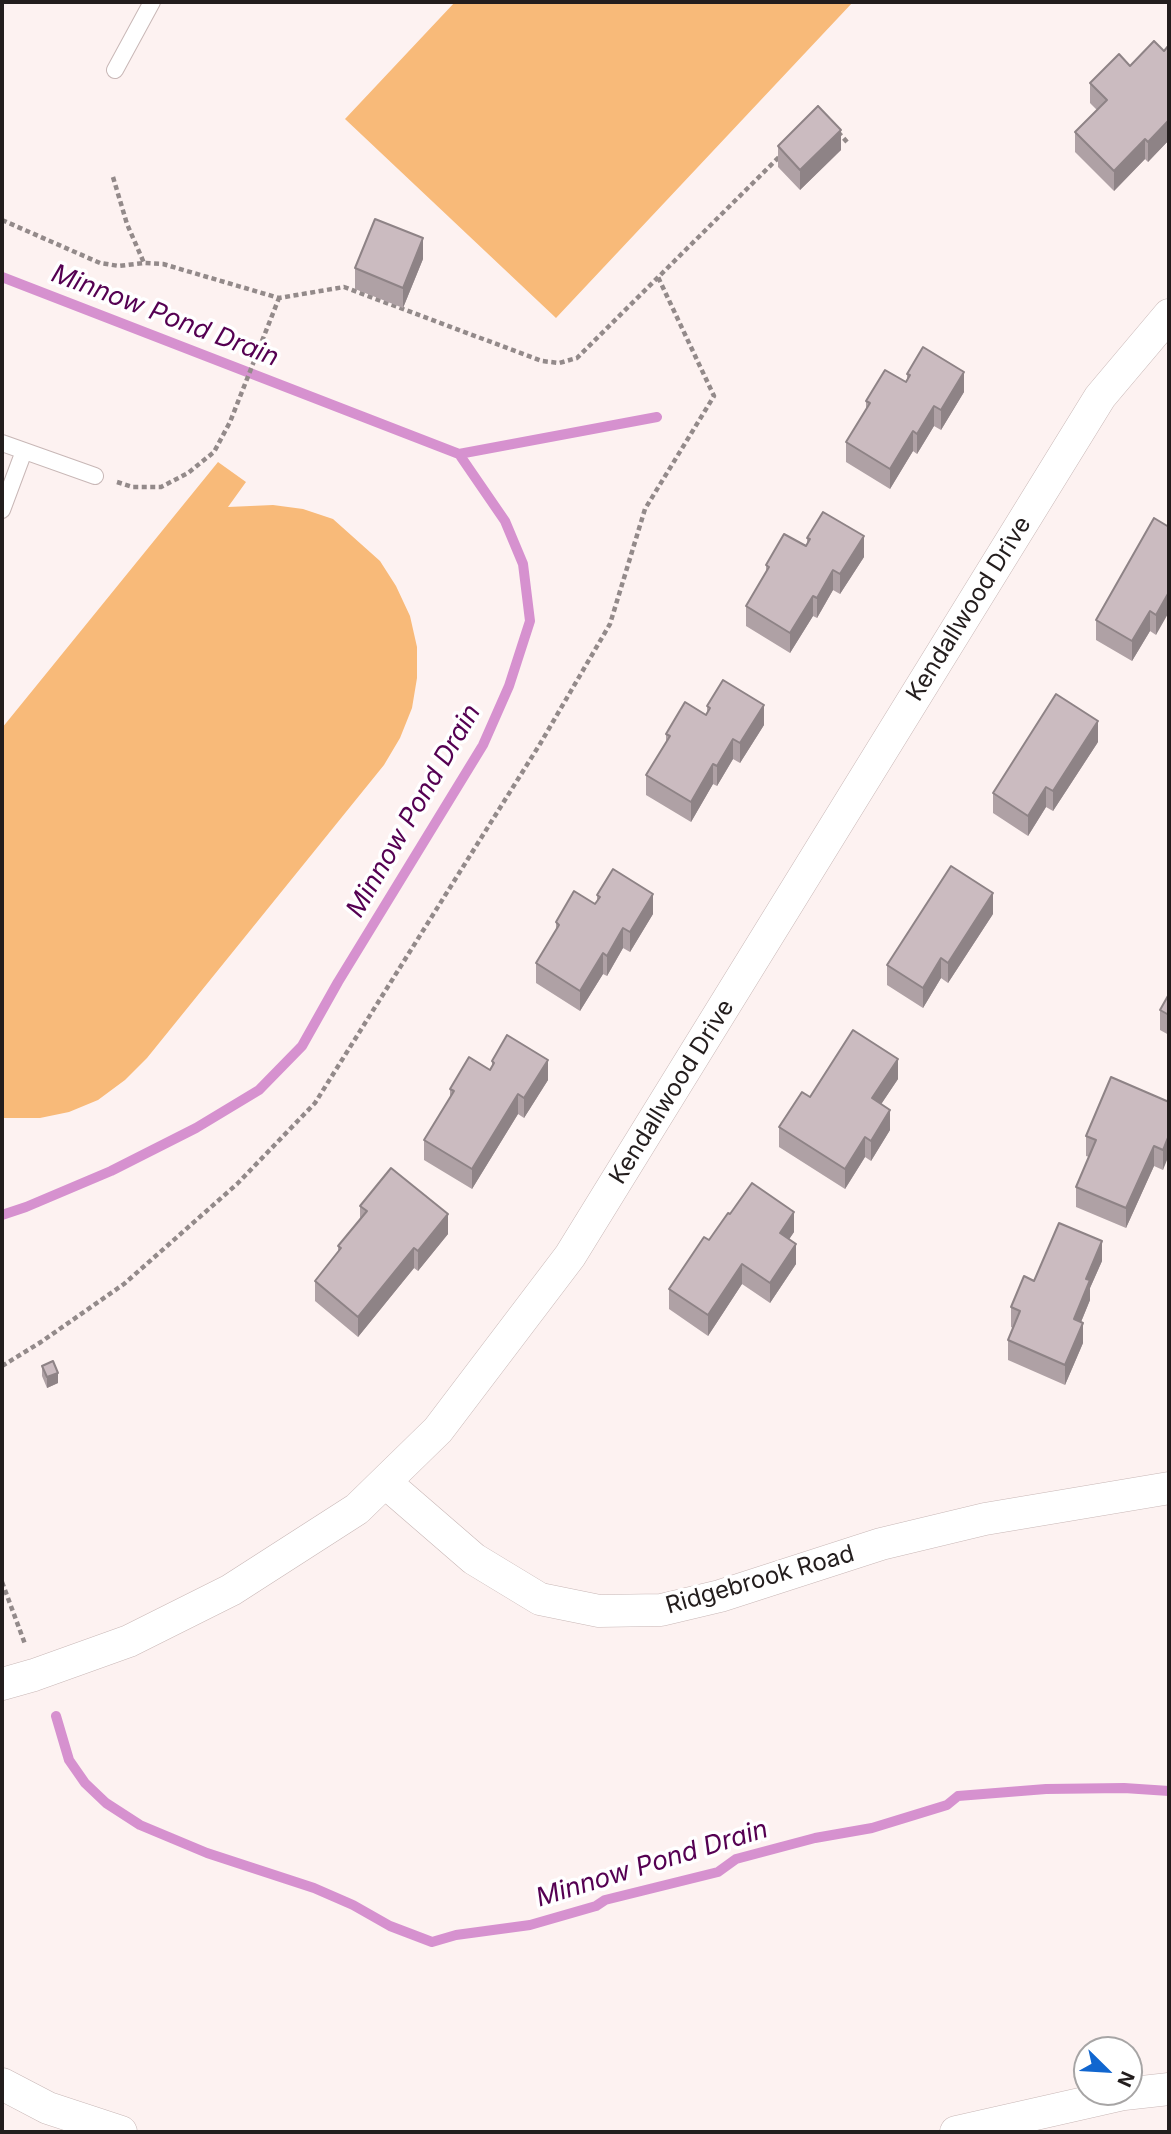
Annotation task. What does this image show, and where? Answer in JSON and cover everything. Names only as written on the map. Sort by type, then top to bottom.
[{"type":"street","name":"Kendallwood Drive","points":[[2,1684],[129,1641],[231,1590],[357,1509],[438,1430],[570,1256],[1100,397],[1169,315]]},
{"type":"street","name":"Ridgebrook Road","points":[[385,1482],[474,1559],[540,1599],[599,1611],[661,1609],[720,1596],[907,1538],[985,1519],[1169,1488]]},
{"type":"street","points":[[2,2084],[48,2108],[121,2132]]},
{"type":"street","points":[[956,2132],[1124,2094],[1169,2089]]},
{"type":"lane","points":[[115,70],[152,2]]},
{"type":"lane","points":[[2,443],[95,476]]},
{"type":"lane","points":[[2,510],[24,451]]},
{"type":"path","points":[[830,123],[847,142]]},
{"type":"path","points":[[2,220],[100,263],[119,266],[163,264],[279,298],[344,287],[542,361],[559,363],[577,358],[783,153]]},
{"type":"path","points":[[114,177],[127,224],[144,263]]},
{"type":"path","points":[[2,1366],[124,1284],[237,1184],[315,1103],[540,744],[610,624],[645,509],[714,396],[658,277]]},
{"type":"path","points":[[95,476],[133,487],[162,487],[208,458],[230,422],[279,298]]},
{"type":"shaded area","points":[[455,2],[853,2],[556,318],[345,119]]},
{"type":"shaded area","points":[[218,462],[246,482],[228,507],[273,505],[303,509],[333,519],[380,561],[410,616],[417,647],[417,678],[412,708],[400,738],[384,765],[147,1058],[125,1080],[98,1100],[69,1112],[40,1118],[2,1118],[2,728]]},
{"type":"building","points":[[1154,41],[1164,51],[1169,45],[1169,120],[1148,142],[1145,139],[1114,171],[1075,132],[1107,100],[1090,83],[1119,54],[1130,66]]},
{"type":"building","points":[[818,106],[841,130],[800,170],[778,146]]},
{"type":"building","points":[[375,219],[423,238],[403,288],[355,268]]},
{"type":"building","points":[[923,347],[964,372],[941,410],[934,406],[917,434],[913,431],[890,469],[846,442],[870,403],[866,401],[885,370],[906,382],[910,375],[907,374]]},
{"type":"building","points":[[823,512],[864,536],[840,574],[833,570],[817,598],[813,596],[790,633],[746,606],[769,567],[766,565],[784,534],[806,546],[810,539],[807,538]]},
{"type":"building","points":[[1154,518],[1169,527],[1169,592],[1156,615],[1150,611],[1132,641],[1096,620]]},
{"type":"building","points":[[723,680],[764,705],[740,743],[733,739],[717,766],[713,764],[691,802],[646,775],[670,736],[666,734],[685,702],[706,715],[710,708],[707,706]]},
{"type":"building","points":[[1056,694],[1098,721],[1053,791],[1046,787],[1028,816],[993,793]]},
{"type":"building","points":[[951,866],[993,893],[948,963],[941,958],[923,988],[887,965]]},
{"type":"building","points":[[613,869],[653,894],[630,932],[623,928],[607,956],[603,953],[580,991],[536,963],[559,925],[556,922],[574,891],[595,904],[600,897],[597,895]]},
{"type":"building","points":[[1169,994],[1169,1015],[1160,1010]]},
{"type":"building","points":[[853,1030],[898,1059],[872,1098],[890,1110],[871,1141],[865,1137],[845,1169],[779,1127],[802,1092],[810,1097]]},
{"type":"building","points":[[507,1035],[548,1060],[524,1098],[518,1094],[472,1169],[424,1140],[454,1091],[450,1089],[469,1057],[490,1070],[494,1063],[492,1061]]},
{"type":"building","points":[[1111,1077],[1169,1102],[1169,1135],[1163,1150],[1154,1146],[1126,1208],[1076,1187],[1096,1140],[1086,1136]]},
{"type":"building","points":[[391,1168],[448,1214],[418,1251],[414,1248],[358,1317],[315,1281],[341,1248],[338,1246],[367,1211],[360,1206]]},
{"type":"building","points":[[752,1183],[794,1212],[780,1233],[796,1244],[770,1283],[742,1264],[708,1315],[669,1289],[704,1237],[709,1240]]},
{"type":"building","points":[[1059,1223],[1102,1241],[1086,1279],[1090,1280],[1074,1319],[1083,1323],[1065,1365],[1008,1340],[1020,1311],[1011,1307],[1024,1276],[1034,1281]]},
{"type":"building","points":[[53,1361],[58,1373],[47,1377],[42,1366]]},
{"type":"waterway","name":"Minnow Pond Drain","points":[[2,277],[459,454],[505,521],[523,564],[530,621],[509,686],[483,745],[338,982],[302,1046],[259,1090],[196,1128],[111,1171],[2,1215]]},
{"type":"waterway","points":[[459,454],[657,417]]},
{"type":"waterway","name":"Minnow Pond Drain","points":[[56,1716],[69,1760],[85,1783],[106,1803],[140,1825],[207,1853],[314,1888],[353,1905],[390,1926],[432,1942],[456,1935],[530,1925],[596,1906],[605,1900],[718,1872],[736,1859],[815,1838],[872,1828],[947,1805],[958,1796],[1046,1789],[1124,1788],[1169,1791]]}]
